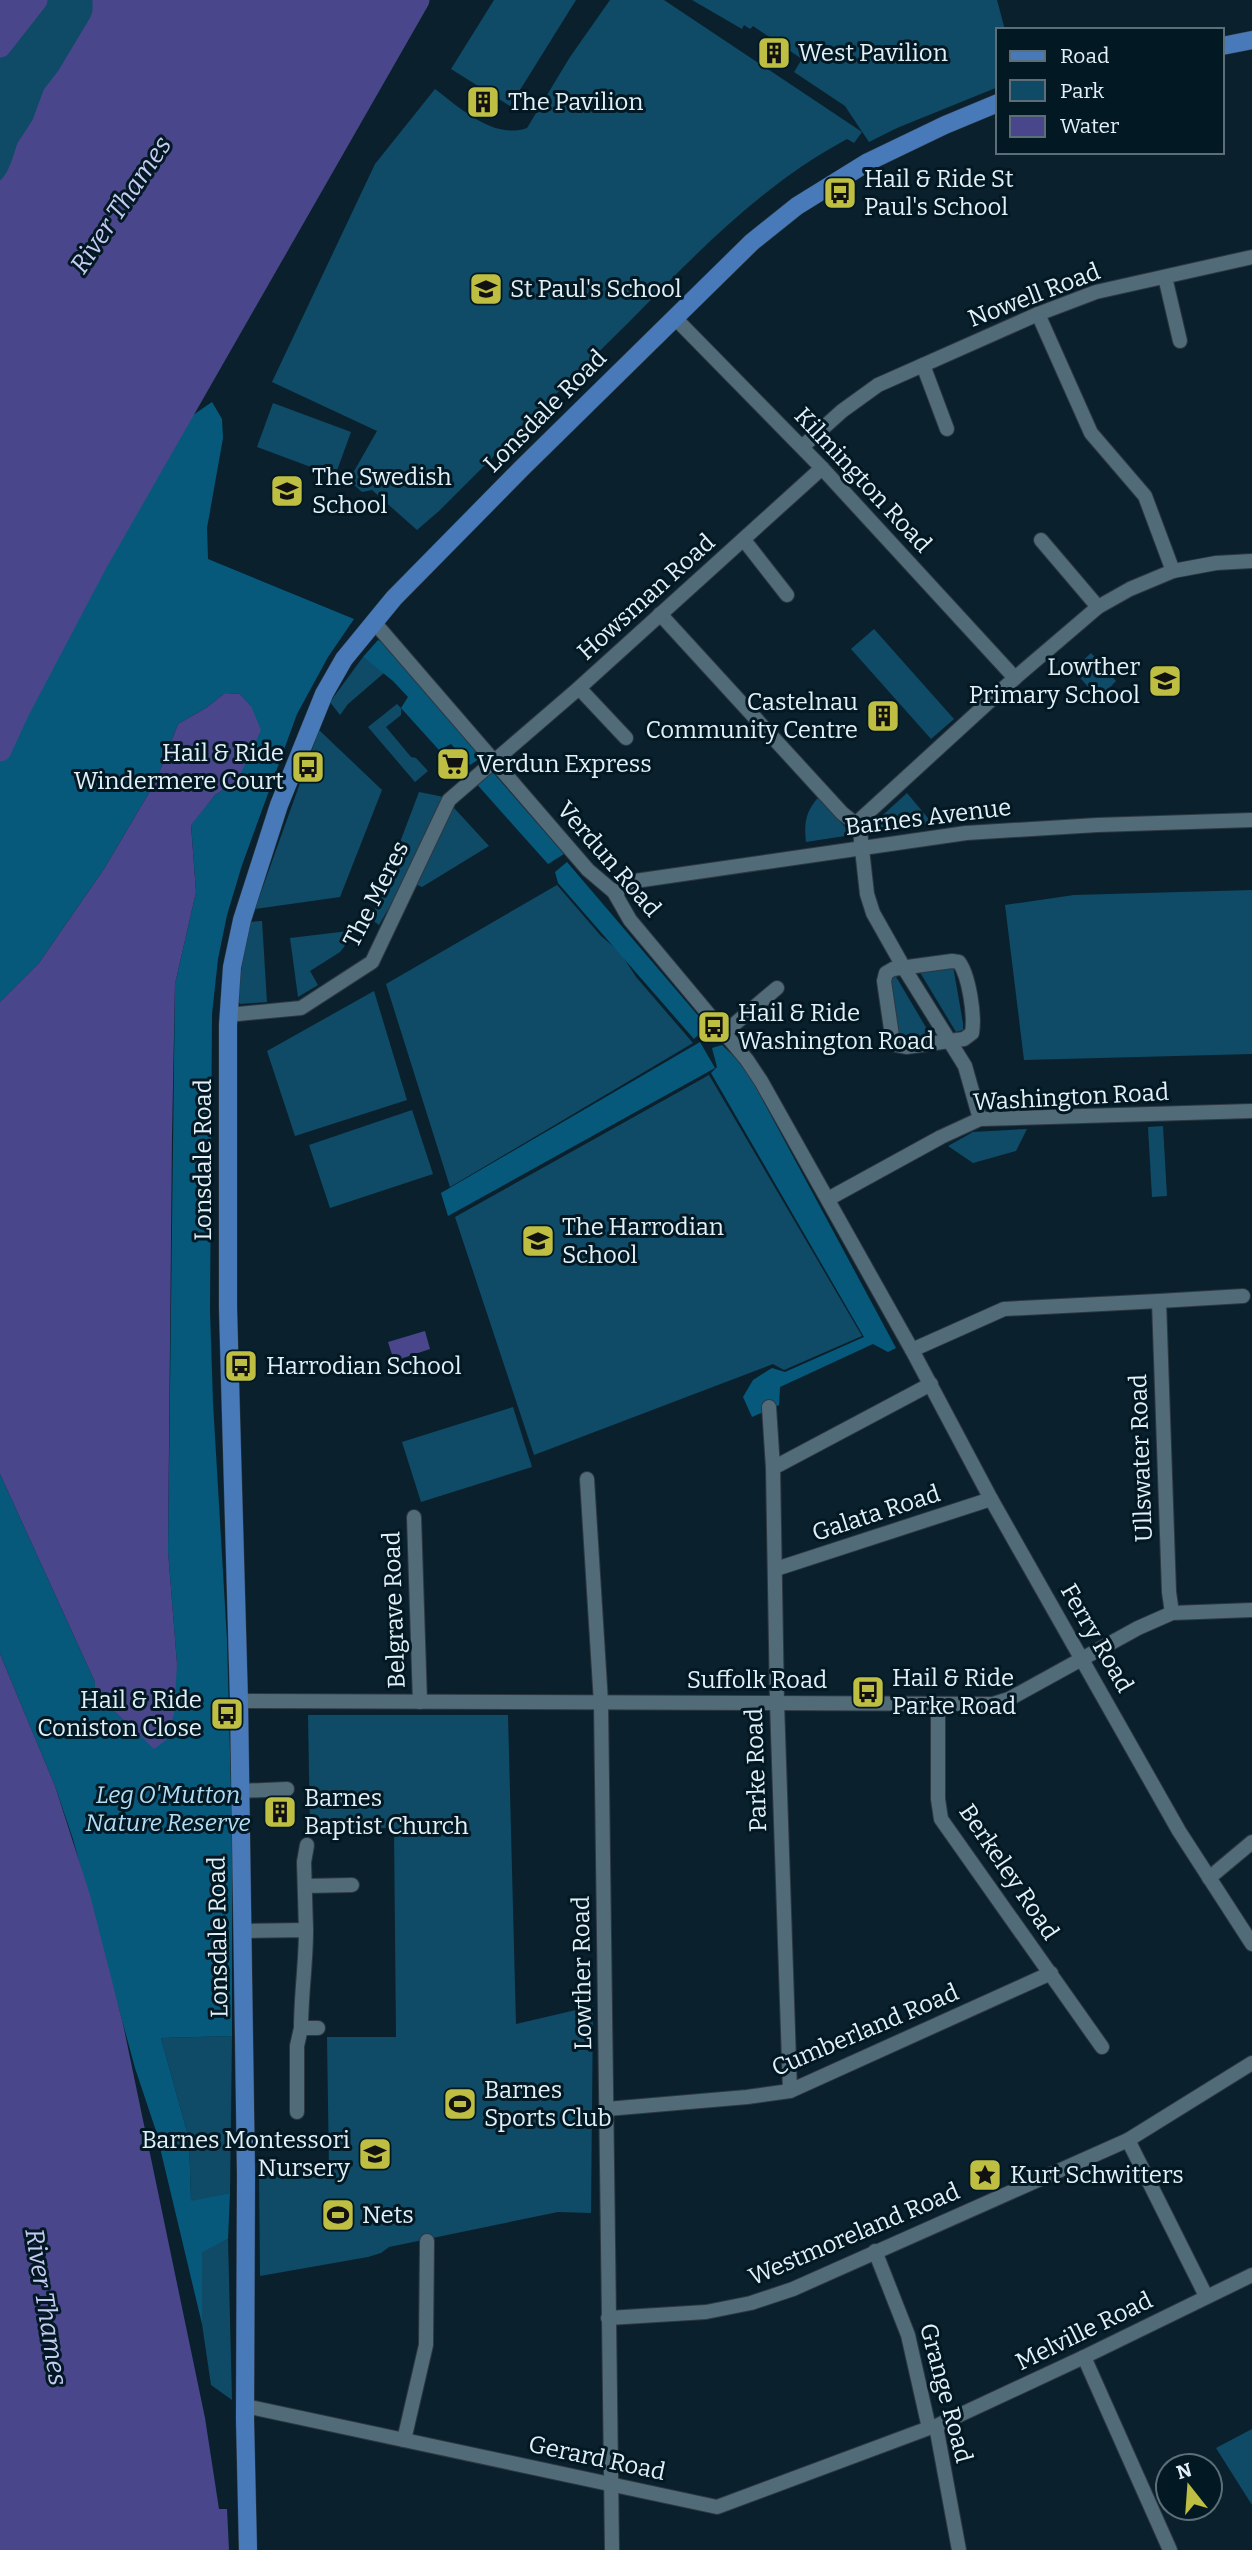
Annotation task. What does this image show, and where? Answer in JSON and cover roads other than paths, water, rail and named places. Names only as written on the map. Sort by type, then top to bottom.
[{"type":"main road","points":[[1224,46],[1252,40]]},
{"type":"main road","name":"Lonsdale Road","points":[[248,2550],[243,1931],[228,1308],[228,1015],[236,942],[279,806],[324,694],[344,659],[394,598],[752,242],[797,206],[868,162],[996,104]]},
{"type":"street","name":"Nowell Road","points":[[802,447],[869,391],[1038,314],[1096,292],[1252,257]]},
{"type":"street","points":[[1165,277],[1181,341]]},
{"type":"street","points":[[1038,314],[1091,433],[1146,496],[1173,571]]},
{"type":"street","name":"Kilmington Road","points":[[674,317],[822,468],[1015,678]]},
{"type":"street","points":[[923,365],[947,429]]},
{"type":"street","name":"Howsman Road","points":[[496,762],[822,468]]},
{"type":"street","name":"Howsman Road","points":[[744,540],[787,595]]},
{"type":"street","points":[[1041,540],[1098,607]]},
{"type":"street","points":[[980,1119],[965,1066],[904,968],[869,904],[860,823],[865,815],[1015,678],[1098,607],[1130,589],[1173,571],[1216,563],[1252,561]]},
{"type":"street","points":[[660,614],[842,813],[852,821],[860,823]]},
{"type":"street","name":"Verdun Road","points":[[374,622],[588,870],[614,892],[630,920],[761,1080],[912,1350]]},
{"type":"street","name":"Howsman Road","points":[[579,688],[626,738]]},
{"type":"street","name":"The Meres","points":[[228,1015],[302,1008],[372,962],[449,800],[474,776],[496,762]]},
{"type":"street","name":"Barnes Avenue","points":[[614,892],[635,881],[992,830],[1252,820]]},
{"type":"street","points":[[959,962],[965,971],[972,1033],[964,1039],[906,1047],[896,1045],[892,1036],[884,981],[886,973],[904,968],[959,962]]},
{"type":"street","points":[[724,1033],[777,988]]},
{"type":"street","name":"Washington Road","points":[[828,1199],[941,1137],[980,1119],[1252,1111]]},
{"type":"street","points":[[912,1350],[1004,1309],[1243,1296]]},
{"type":"street","name":"Ullswater Road","points":[[1159,1301],[1172,1613]]},
{"type":"street","name":"Ferry Road","points":[[912,1350],[991,1499],[1179,1831],[1252,1944]]},
{"type":"street","points":[[773,1468],[931,1384]]},
{"type":"street","name":"Parke Road","points":[[769,1407],[773,1468],[776,1703],[790,2091]]},
{"type":"street","name":"Lowther Road","points":[[587,1479],[601,1703],[612,2550]]},
{"type":"street","name":"Galata Road","points":[[776,1570],[991,1499]]},
{"type":"street","name":"Belgrave Road","points":[[414,1517],[420,1702]]},
{"type":"street","name":"Suffolk Road","points":[[239,1701],[983,1705],[1001,1703],[1138,1628],[1172,1613],[1252,1610]]},
{"type":"street","name":"Berkeley Road","points":[[938,1704],[938,1799],[941,1819],[1102,2047]]},
{"type":"street","points":[[240,1791],[287,1789]]},
{"type":"street","points":[[1209,1878],[1252,1842]]},
{"type":"street","points":[[297,2112],[297,2046],[306,1964],[304,1862],[307,1845]]},
{"type":"street","points":[[305,1886],[352,1885]]},
{"type":"street","points":[[243,1931],[306,1930]]},
{"type":"street","name":"Cumberland Road","points":[[607,2109],[790,2091],[1051,1973]]},
{"type":"street","points":[[301,2028],[318,2028]]},
{"type":"street","name":"Westmoreland Road","points":[[608,2318],[706,2312],[751,2303],[793,2289],[1128,2140],[1252,2063]]},
{"type":"street","points":[[1128,2140],[1206,2296]]},
{"type":"street","points":[[404,2440],[426,2345],[428,2241]]},
{"type":"street","name":"Grange Road","points":[[875,2251],[908,2335],[932,2427],[959,2550]]},
{"type":"street","name":"Melville Road","points":[[932,2427],[1084,2357],[1252,2274]]},
{"type":"street","points":[[1084,2357],[1170,2550]]},
{"type":"street","name":"Gerard Road","points":[[246,2406],[717,2507],[932,2427]]},
{"type":"water","points":[[0,0],[36,0],[0,46]]},
{"type":"water","name":"River Thames","points":[[104,0],[418,0],[97,561],[0,750],[0,194],[15,182],[28,148],[43,125],[54,95],[69,77],[101,22]]},
{"type":"water","points":[[225,693],[240,694],[251,706],[261,730],[237,781],[215,795],[191,825],[196,892],[175,984],[172,1135],[168,1551],[177,1664],[174,1714],[166,1740],[154,1749],[109,1706],[95,1700],[95,1682],[0,1474],[0,1002],[39,963],[104,869],[156,781],[178,724]]},
{"type":"water","points":[[425,1331],[430,1349],[394,1361],[388,1342]]},
{"type":"water","name":"River Thames","points":[[0,1654],[55,1786],[90,1895],[123,2024],[205,2418],[219,2509],[227,2509],[229,2550],[0,2550]]},
{"type":"waterway","points":[[0,46],[36,0]]},
{"type":"waterway","points":[[51,156],[28,148],[43,125],[54,95],[101,22],[104,0]]},
{"type":"waterway","points":[[0,750],[97,561],[418,0]]},
{"type":"waterway","points":[[0,194],[15,180],[28,148],[41,152]]},
{"type":"place","name":"West Pavilion","points":[[774,53]]},
{"type":"place","name":"The Pavilion","points":[[483,102]]},
{"type":"place","name":"Hail & Ride St Paul's School","points":[[840,193]]},
{"type":"place","name":"St Paul's School","points":[[486,289]]},
{"type":"place","name":"The Swedish School","points":[[287,491]]},
{"type":"place","name":"Lowther Primary School","points":[[1165,681]]},
{"type":"place","name":"Castelnau Community Centre","points":[[883,716]]},
{"type":"place","name":"Verdun Express","points":[[453,764]]},
{"type":"place","name":"Hail & Ride Windermere Court","points":[[308,767]]},
{"type":"place","name":"Hail & Ride Washington Road","points":[[714,1027]]},
{"type":"place","name":"The Harrodian School","points":[[538,1241]]},
{"type":"place","name":"Harrodian School","points":[[241,1366]]},
{"type":"place","name":"Hail & Ride Parke Road","points":[[868,1692]]},
{"type":"place","name":"Hail & Ride Coniston Close","points":[[227,1714]]},
{"type":"place","name":"Barnes Baptist Church","points":[[280,1812]]},
{"type":"place","name":"Barnes Sports Club","points":[[460,2104]]},
{"type":"place","name":"Barnes Montessori Nursery","points":[[375,2154]]},
{"type":"place","name":"Kurt Schwitters","points":[[985,2175]]},
{"type":"place","name":"Nets","points":[[338,2215]]},
{"type":"park label","name":"Leg O'Mutton Nature Reserve","points":[[168,1809]]}]
